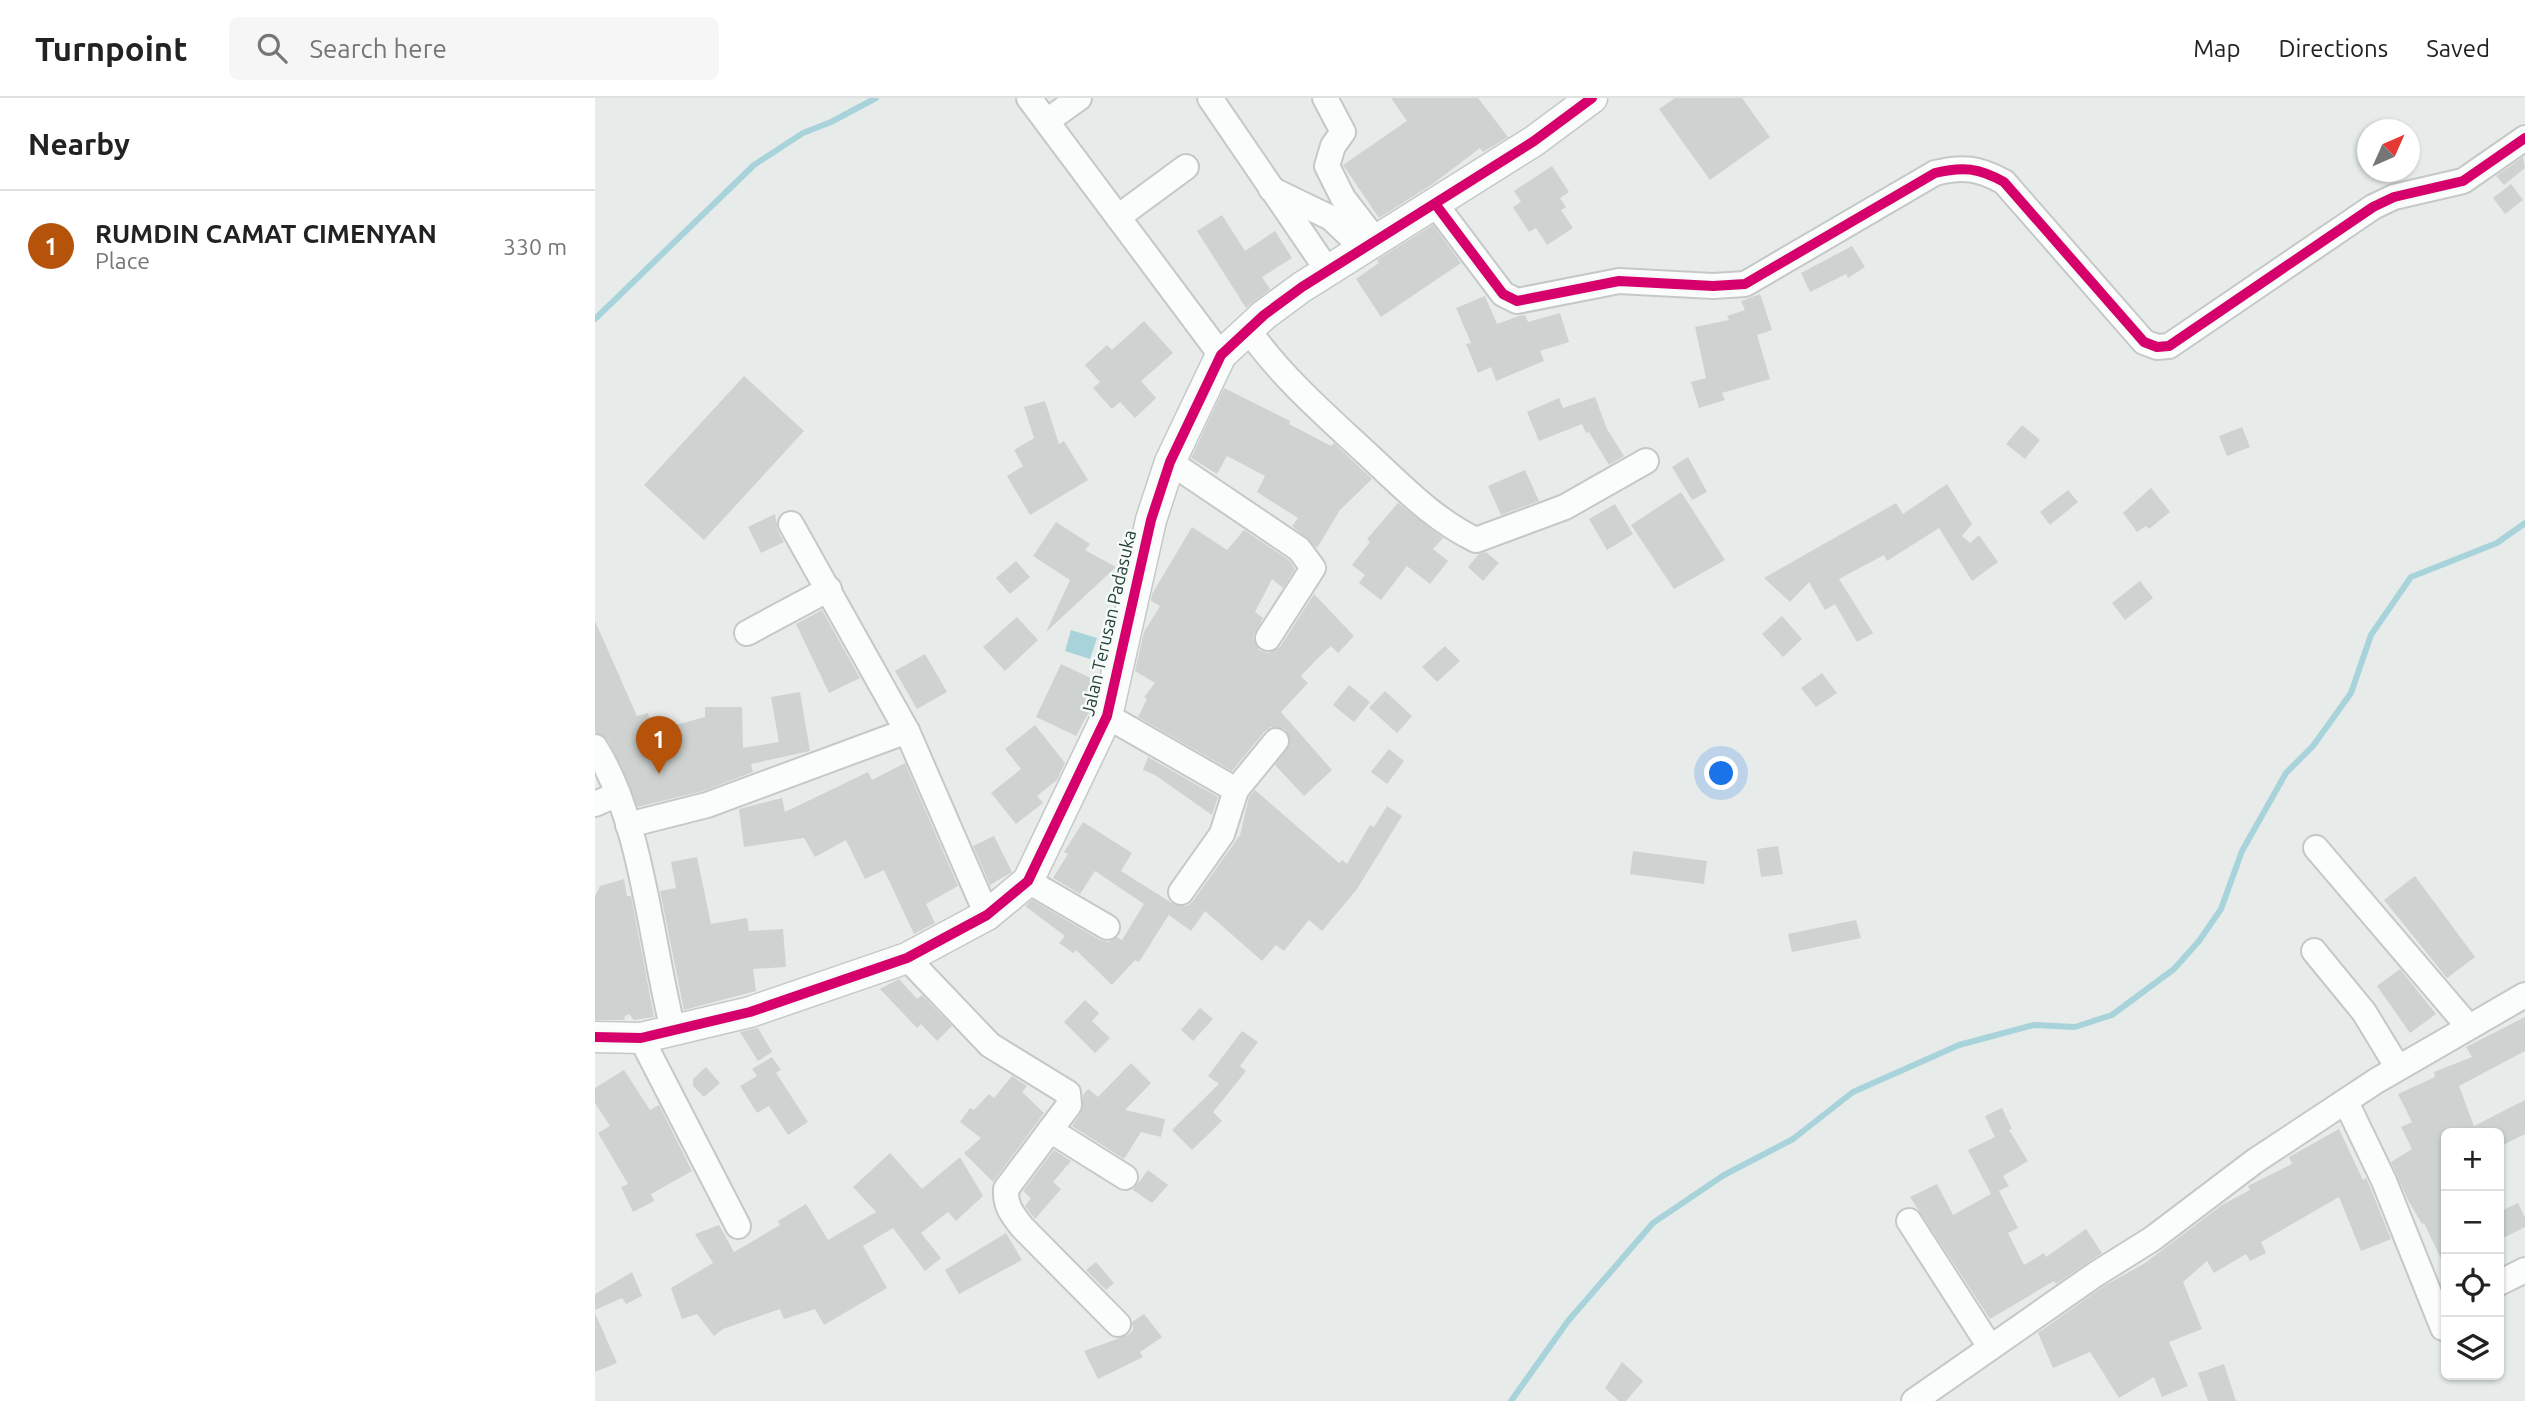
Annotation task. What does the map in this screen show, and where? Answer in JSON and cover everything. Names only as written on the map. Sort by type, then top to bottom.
[{"type":"street","points":[[1029,98],[1221,355]]},
{"type":"street","points":[[1047,121],[1079,98]]},
{"type":"street","points":[[1210,98],[1268,188],[1328,271]]},
{"type":"street","points":[[1325,98],[1343,132],[1333,146],[1327,166],[1370,246]]},
{"type":"street","name":"Jalan Terusan Padasuka","points":[[595,1037],[641,1038],[750,1012],[907,958],[987,915],[1028,881],[1107,716],[1151,520],[1170,462],[1221,355],[1264,315],[1328,271],[1534,141],[1591,98]]},
{"type":"street","points":[[1436,205],[1503,294],[1517,301],[1619,281],[1713,286],[1745,284],[1935,173],[1959,167],[1982,170],[2004,182],[2144,342],[2157,347],[2169,346],[2373,207],[2394,197],[2463,181],[2525,138]]},
{"type":"street","points":[[1118,217],[1186,167]]},
{"type":"street","points":[[1268,188],[1332,218],[1370,246]]},
{"type":"street","points":[[1249,331],[1270,360],[1405,489],[1446,526],[1476,540],[1565,507],[1646,461]]},
{"type":"street","points":[[1170,462],[1299,549],[1313,568],[1268,638]]},
{"type":"street","points":[[791,524],[907,731],[987,915]]},
{"type":"street","points":[[747,633],[828,589]]},
{"type":"street","points":[[1107,716],[1237,790]]},
{"type":"street","points":[[628,825],[707,805],[907,731]]},
{"type":"street","points":[[1181,892],[1222,834],[1237,790],[1276,741]]},
{"type":"street","points":[[595,747],[611,773],[628,825],[673,1030]]},
{"type":"street","points":[[595,804],[618,794]]},
{"type":"street","points":[[2316,848],[2468,1026]]},
{"type":"street","points":[[1028,881],[1107,927]]},
{"type":"street","points":[[2314,951],[2364,1012],[2398,1068]]},
{"type":"street","points":[[907,958],[990,1045],[1068,1093],[1069,1105],[1006,1189],[1008,1210],[1118,1324]]},
{"type":"street","points":[[1914,1401],[2152,1239],[2255,1161],[2398,1068],[2525,995]]},
{"type":"street","points":[[641,1038],[737,1226]]},
{"type":"street","points":[[2346,1102],[2384,1181],[2441,1314]]},
{"type":"street","points":[[1050,1130],[1125,1177]]},
{"type":"street","points":[[1909,1221],[1990,1347]]},
{"type":"street","points":[[2504,1280],[2525,1270]]},
{"type":"water","points":[[1071,630],[1097,638],[1090,659],[1065,651]]},
{"type":"building","points":[[1391,98],[1478,98],[1508,137],[1483,152],[1480,148],[1434,183],[1379,218],[1343,165],[1407,121]]},
{"type":"building","points":[[1675,98],[1742,98],[1770,137],[1710,180],[1659,109]]},
{"type":"building","points":[[2523,157],[2525,168],[2504,185],[2496,176]]},
{"type":"building","points":[[1552,166],[1569,192],[1560,198],[1566,207],[1561,210],[1573,228],[1547,245],[1536,228],[1529,232],[1513,207],[1521,202],[1514,191]]},
{"type":"building","points":[[2511,184],[2523,200],[2505,214],[2493,198]]},
{"type":"building","points":[[1222,215],[1245,251],[1275,231],[1292,258],[1262,277],[1270,289],[1246,308],[1197,231]]},
{"type":"building","points":[[1433,225],[1461,263],[1381,317],[1356,279],[1379,263],[1377,260]]},
{"type":"building","points":[[1852,246],[1865,267],[1848,278],[1846,274],[1810,292],[1801,273]]},
{"type":"building","points":[[1760,294],[1772,330],[1757,335],[1770,379],[1722,393],[1725,400],[1699,408],[1691,382],[1706,378],[1695,327],[1729,320],[1727,316],[1745,310],[1741,301]]},
{"type":"building","points":[[1485,296],[1497,324],[1519,316],[1525,315],[1528,322],[1560,313],[1569,342],[1540,351],[1544,361],[1496,381],[1491,367],[1478,373],[1466,344],[1471,343],[1456,308]]},
{"type":"building","points":[[1144,321],[1173,353],[1141,381],[1156,398],[1135,418],[1120,402],[1112,409],[1093,388],[1100,382],[1085,365],[1107,345],[1112,350]]},
{"type":"building","points":[[744,376],[804,431],[704,540],[644,485]]},
{"type":"building","points":[[1224,388],[1290,421],[1289,424],[1331,446],[1334,443],[1372,479],[1340,510],[1317,548],[1292,526],[1298,518],[1257,492],[1265,476],[1227,456],[1217,474],[1191,458]]},
{"type":"building","points":[[1595,397],[1607,429],[1624,456],[1609,465],[1582,424],[1539,441],[1527,412],[1559,398],[1563,408]]},
{"type":"building","points":[[1045,401],[1059,444],[1064,441],[1088,480],[1030,515],[1007,476],[1023,466],[1014,450],[1034,438],[1024,407]]},
{"type":"building","points":[[2022,425],[2040,440],[2025,459],[2006,444]]},
{"type":"building","points":[[2242,427],[2250,447],[2227,456],[2219,436]]},
{"type":"building","points":[[1688,457],[1707,492],[1692,500],[1672,467]]},
{"type":"building","points":[[1525,470],[1539,501],[1501,515],[1488,486]]},
{"type":"building","points":[[1947,484],[1972,524],[1962,536],[1970,543],[1979,535],[1998,562],[1972,581],[1939,528],[1887,561],[1884,555],[1839,579],[1873,633],[1857,642],[1835,604],[1825,610],[1809,582],[1790,602],[1764,578],[1896,503],[1903,514]]},
{"type":"building","points":[[2151,488],[2170,512],[2149,529],[2146,526],[2137,532],[2123,513]]},
{"type":"building","points":[[2068,490],[2078,502],[2050,525],[2040,512]]},
{"type":"building","points":[[1681,492],[1725,560],[1674,589],[1631,525]]},
{"type":"building","points":[[1398,503],[1443,538],[1433,549],[1448,561],[1430,584],[1407,566],[1381,600],[1359,583],[1365,575],[1352,565],[1370,542],[1367,539]]},
{"type":"building","points":[[1615,504],[1633,534],[1607,550],[1589,519]]},
{"type":"building","points":[[775,514],[778,531],[784,542],[761,553],[748,527]]},
{"type":"building","points":[[1056,522],[1090,544],[1085,550],[1116,567],[1046,632],[1070,580],[1033,556]]},
{"type":"building","points":[[1192,527],[1227,550],[1244,530],[1289,560],[1295,569],[1283,588],[1272,579],[1255,612],[1263,618],[1253,637],[1259,650],[1268,653],[1280,647],[1314,594],[1354,636],[1338,653],[1331,646],[1317,659],[1301,676],[1308,683],[1281,712],[1332,770],[1304,796],[1275,765],[1290,744],[1285,729],[1271,727],[1265,731],[1232,771],[1138,717],[1147,699],[1144,697],[1155,683],[1135,671],[1144,632],[1160,606],[1151,601],[1152,594]]},
{"type":"building","points":[[1486,552],[1499,563],[1483,581],[1468,567],[1479,554]]},
{"type":"building","points":[[1016,561],[1030,577],[1010,594],[996,578]]},
{"type":"building","points":[[2140,581],[2153,598],[2125,620],[2112,603]]},
{"type":"building","points":[[822,610],[860,678],[829,693],[796,624]]},
{"type":"building","points":[[1782,616],[1802,639],[1783,657],[1762,634]]},
{"type":"building","points":[[1017,617],[1038,640],[1005,671],[983,647]]},
{"type":"building","points":[[595,621],[637,716],[648,713],[653,731],[705,717],[705,707],[742,707],[743,748],[779,742],[771,697],[800,692],[810,751],[751,764],[753,772],[703,791],[638,807],[608,740],[595,732]]},
{"type":"building","points":[[1445,646],[1460,661],[1437,682],[1422,667]]},
{"type":"building","points":[[925,654],[947,692],[917,709],[895,671]]},
{"type":"building","points":[[1061,664],[1097,681],[1089,705],[1090,710],[1076,736],[1036,717]]},
{"type":"building","points":[[1822,673],[1837,693],[1816,707],[1801,688]]},
{"type":"building","points":[[1349,685],[1370,702],[1354,722],[1333,705]]},
{"type":"building","points":[[1385,691],[1412,716],[1397,733],[1369,708]]},
{"type":"building","points":[[1035,725],[1065,763],[1057,780],[1037,796],[1043,803],[1016,824],[991,793],[1021,769],[1005,749]]},
{"type":"building","points":[[1389,749],[1404,761],[1387,784],[1371,772]]},
{"type":"building","points":[[1148,757],[1218,797],[1212,815],[1155,775],[1143,770]]},
{"type":"building","points":[[905,763],[958,886],[926,904],[935,923],[914,934],[884,870],[865,879],[846,840],[815,857],[804,838],[744,847],[739,809],[782,798],[785,812],[868,772],[872,780]]},
{"type":"building","points":[[1255,790],[1339,863],[1342,860],[1347,864],[1370,825],[1374,827],[1387,806],[1402,816],[1357,889],[1322,931],[1309,920],[1284,951],[1276,945],[1262,961],[1205,911],[1191,931],[1169,915],[1175,905],[1187,906],[1193,901],[1240,835],[1249,797]]},
{"type":"building","points":[[1083,822],[1132,853],[1121,871],[1175,905],[1139,962],[1135,960],[1112,985],[1076,950],[1073,953],[1059,943],[1065,936],[1025,906],[1032,900],[1100,940],[1108,942],[1117,937],[1122,940],[1144,904],[1095,871],[1080,894],[1053,878],[1068,854],[1064,852]]},
{"type":"building","points":[[994,836],[1012,872],[990,885],[973,846]]},
{"type":"building","points":[[1778,846],[1783,874],[1761,877],[1757,849]]},
{"type":"building","points":[[1633,851],[1707,861],[1704,884],[1630,874]]},
{"type":"building","points":[[697,857],[711,924],[747,918],[749,931],[783,929],[786,967],[753,969],[756,991],[684,1010],[660,891],[676,888],[671,862]]},
{"type":"building","points":[[2415,876],[2475,957],[2447,978],[2384,900]]},
{"type":"building","points":[[624,879],[627,896],[631,896],[654,1017],[634,1020],[629,1014],[624,1017],[625,1020],[595,1020],[595,896],[600,886]]},
{"type":"building","points":[[1856,920],[1861,938],[1792,952],[1788,934]]},
{"type":"building","points":[[2400,969],[2436,1014],[2410,1033],[2377,986]]},
{"type":"building","points":[[899,979],[917,999],[922,995],[952,1026],[937,1041],[921,1024],[917,1028],[880,989]]},
{"type":"building","points":[[1085,1000],[1099,1013],[1092,1021],[1110,1038],[1095,1053],[1064,1022]]},
{"type":"building","points":[[1200,1008],[1213,1019],[1193,1041],[1181,1030]]},
{"type":"building","points":[[2525,1017],[2525,1051],[2459,1086],[2474,1126],[2525,1100],[2525,1134],[2504,1144],[2504,1128],[2441,1128],[2441,1259],[2424,1223],[2422,1224],[2408,1200],[2391,1162],[2412,1149],[2401,1127],[2412,1122],[2398,1094],[2435,1077],[2434,1072],[2472,1057],[2466,1047]]},
{"type":"building","points":[[758,1028],[772,1052],[758,1061],[740,1032]]},
{"type":"building","points":[[1242,1031],[1258,1042],[1240,1066],[1246,1071],[1213,1112],[1222,1121],[1192,1150],[1172,1130],[1219,1084],[1208,1076]]},
{"type":"building","points":[[772,1057],[781,1070],[776,1073],[808,1122],[788,1135],[769,1106],[757,1113],[740,1086],[757,1076],[752,1069]]},
{"type":"building","points":[[1131,1063],[1151,1083],[1125,1110],[1165,1119],[1161,1137],[1141,1132],[1124,1159],[1072,1126],[1081,1113],[1083,1095],[1088,1089],[1098,1097]]},
{"type":"building","points":[[706,1067],[720,1083],[704,1097],[693,1086],[693,1079]]},
{"type":"building","points":[[624,1070],[650,1110],[659,1105],[692,1171],[651,1194],[654,1201],[633,1212],[621,1187],[628,1184],[598,1133],[610,1126],[595,1103],[595,1088]]},
{"type":"building","points":[[1012,1076],[1027,1086],[1022,1092],[1044,1113],[993,1182],[964,1153],[981,1138],[960,1122],[970,1108],[974,1110],[989,1094],[994,1098]]},
{"type":"building","points":[[2002,1108],[2012,1129],[2009,1130],[2028,1161],[2003,1176],[2009,1186],[1999,1191],[2018,1228],[2008,1233],[2024,1265],[2044,1253],[2046,1257],[2086,1229],[2102,1253],[2056,1284],[2054,1281],[1990,1319],[1910,1197],[1937,1184],[1953,1215],[1991,1194],[1968,1150],[1995,1137],[1985,1116]]},
{"type":"building","points":[[2339,1129],[2363,1180],[2366,1178],[2391,1239],[2361,1251],[2339,1197],[2261,1242],[2266,1253],[2250,1261],[2246,1254],[2214,1273],[2207,1261],[2183,1282],[2202,1329],[2169,1342],[2188,1386],[2162,1397],[2154,1377],[2119,1398],[2090,1352],[2053,1368],[2038,1333],[2104,1286],[2145,1263],[2222,1205],[2250,1190],[2248,1186],[2292,1164],[2289,1157]]},
{"type":"building","points":[[1054,1150],[1071,1161],[1053,1182],[1061,1189],[1035,1219],[1025,1206],[1031,1198],[1023,1191]]},
{"type":"building","points":[[890,1153],[922,1189],[960,1157],[983,1196],[956,1221],[948,1212],[921,1233],[941,1258],[925,1271],[893,1228],[863,1246],[887,1288],[824,1325],[815,1309],[784,1319],[780,1309],[723,1329],[714,1336],[697,1314],[682,1319],[671,1288],[713,1263],[695,1234],[719,1225],[734,1252],[780,1225],[778,1221],[806,1204],[828,1240],[876,1212],[853,1187]]},
{"type":"building","points":[[1148,1170],[1168,1185],[1152,1203],[1133,1190]]},
{"type":"building","points":[[2518,1203],[2525,1218],[2525,1227],[2504,1238],[2504,1210]]},
{"type":"building","points":[[1006,1233],[1022,1260],[959,1294],[945,1270]]},
{"type":"building","points":[[1096,1262],[1114,1283],[1106,1290],[1086,1270]]},
{"type":"building","points":[[632,1272],[642,1296],[626,1304],[622,1298],[595,1310],[595,1294]]},
{"type":"building","points":[[595,1313],[617,1363],[595,1372]]},
{"type":"building","points":[[1144,1314],[1162,1337],[1140,1352],[1143,1357],[1098,1379],[1084,1351],[1128,1335],[1133,1330],[1132,1322]]},
{"type":"building","points":[[1622,1362],[1643,1381],[1626,1401],[1619,1401],[1605,1388]]},
{"type":"building","points":[[2224,1364],[2236,1401],[2208,1401],[2198,1373]]},
{"type":"waterway","points":[[595,319],[754,165],[803,133],[831,122],[876,98]]},
{"type":"waterway","points":[[1511,1401],[1568,1321],[1653,1223],[1724,1175],[1793,1139],[1853,1092],[1959,1045],[2034,1025],[2075,1027],[2112,1015],[2174,969],[2199,941],[2221,909],[2242,851],[2286,773],[2313,746],[2351,693],[2371,635],[2411,577],[2497,543],[2525,523]]},
{"type":"cycle path","points":[[595,1037],[641,1038],[750,1012],[907,958],[987,915],[1028,881],[1107,716],[1151,520],[1170,462],[1221,355],[1264,315],[1302,287],[1534,141],[1592,98]]},
{"type":"cycle path","points":[[1436,205],[1503,294],[1517,301],[1619,281],[1713,286],[1745,284],[1935,173],[1954,169],[1979,171],[2004,182],[2144,342],[2157,347],[2169,346],[2373,207],[2394,197],[2463,181],[2525,138]]},
{"type":"place","name":"RUMDIN CAMAT CIMENYAN","points":[[659,774]]}]
